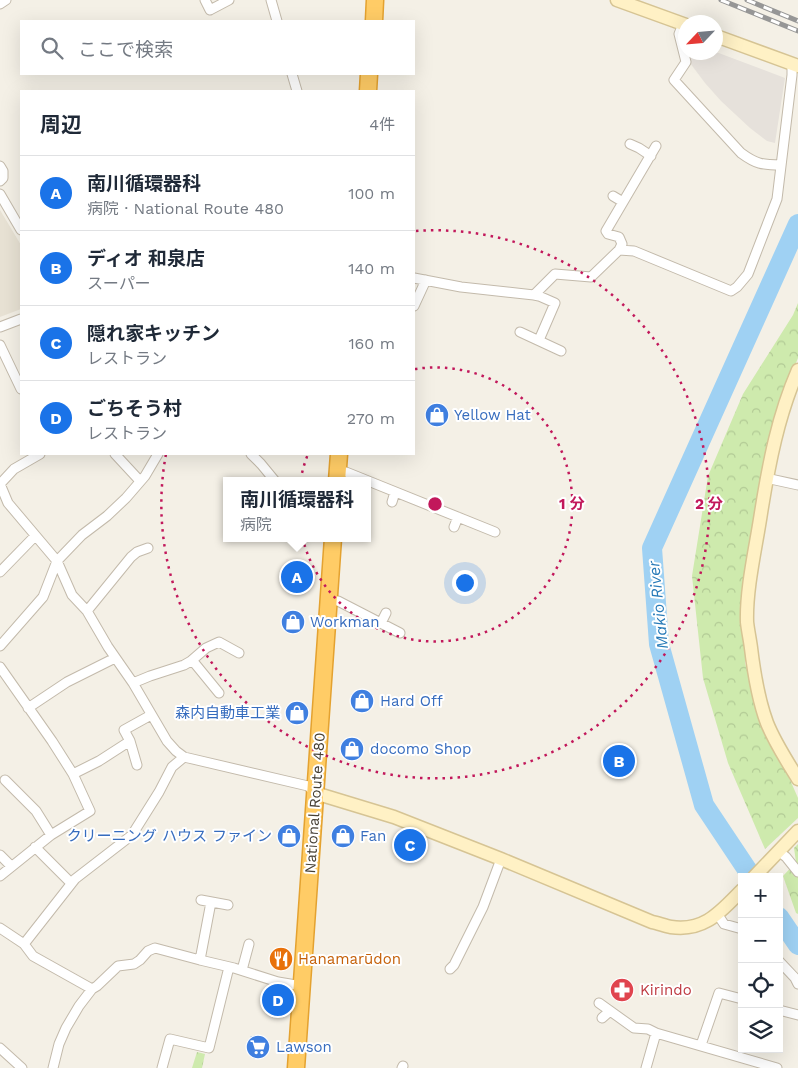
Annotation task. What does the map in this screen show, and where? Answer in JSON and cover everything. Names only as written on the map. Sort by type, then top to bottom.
[{"type":"highway","points":[[374,20],[375,0]]},
{"type":"highway","points":[[368,90],[369,75]]},
{"type":"highway","points":[[337,476],[339,455]]},
{"type":"highway","name":"National Route 480","points":[[296,1068],[333,542]]},
{"type":"street","points":[[0,4],[6,0]]},
{"type":"street","points":[[205,0],[210,10],[229,0]]},
{"type":"street","points":[[271,0],[277,20]]},
{"type":"street","points":[[617,0],[632,2],[678,21]]},
{"type":"street","points":[[619,250],[634,251],[730,291],[737,287],[748,274],[777,199],[792,75],[795,64],[723,38]]},
{"type":"street","points":[[686,60],[674,80],[741,153],[753,162],[781,165]]},
{"type":"street","points":[[292,75],[297,90]]},
{"type":"street","points":[[630,144],[651,156]]},
{"type":"street","points":[[534,295],[555,274],[591,277],[619,250],[622,244],[619,237],[608,234],[606,231],[656,146]]},
{"type":"street","points":[[0,166],[3,171],[0,180]]},
{"type":"street","points":[[0,194],[20,228]]},
{"type":"street","points":[[614,196],[623,202]]},
{"type":"street","points":[[415,278],[461,287],[534,295],[555,303],[539,340]]},
{"type":"street","points":[[415,304],[426,280]]},
{"type":"street","points":[[0,327],[20,319]]},
{"type":"street","points":[[520,332],[560,351]]},
{"type":"street","points":[[0,345],[20,387]]},
{"type":"street","points":[[798,370],[779,421],[766,478],[750,588],[748,622],[753,666],[767,722],[776,742],[798,779]]},
{"type":"street","points":[[38,455],[14,469],[0,484],[2,496],[57,561],[72,595],[87,611],[167,741],[184,757],[308,786],[315,793],[394,817],[652,922],[670,927],[685,928],[703,924],[721,911],[738,894]]},
{"type":"street","points":[[115,455],[140,482]]},
{"type":"street","points":[[0,646],[42,596],[57,561],[82,535],[107,516],[126,498],[145,476],[157,455]]},
{"type":"street","points":[[251,455],[272,477]]},
{"type":"street","points":[[337,476],[346,472],[358,477]]},
{"type":"street","points":[[766,478],[798,485]]},
{"type":"street","points":[[371,482],[495,532]]},
{"type":"street","points":[[392,502],[396,492]]},
{"type":"street","points":[[454,527],[458,517]]},
{"type":"street","points":[[0,572],[35,536]]},
{"type":"street","points":[[87,611],[131,557],[137,552],[148,548]]},
{"type":"street","points":[[329,600],[338,601],[400,633]]},
{"type":"street","points":[[381,623],[386,613]]},
{"type":"street","points":[[133,683],[184,665],[206,648],[219,642],[239,653]]},
{"type":"street","points":[[28,708],[67,682],[116,658]]},
{"type":"street","points":[[192,660],[219,693]]},
{"type":"street","points":[[0,668],[73,774],[90,811],[51,835],[0,876]]},
{"type":"street","points":[[136,765],[130,741],[124,730],[152,715]]},
{"type":"street","points":[[73,774],[99,762],[130,741]]},
{"type":"street","points":[[24,944],[71,883],[132,835],[172,767],[184,757]]},
{"type":"street","points":[[5,780],[36,811],[51,835]]},
{"type":"street","points":[[758,873],[798,831]]},
{"type":"street","points":[[35,847],[71,883]]},
{"type":"street","points":[[776,854],[786,857],[798,872]]},
{"type":"street","points":[[0,855],[11,866]]},
{"type":"street","points":[[450,969],[454,965],[483,907],[501,859]]},
{"type":"street","points":[[201,900],[228,905]]},
{"type":"street","points":[[200,960],[211,902]]},
{"type":"street","points":[[721,911],[724,924],[738,929]]},
{"type":"street","points":[[0,928],[24,944],[33,956],[92,989]]},
{"type":"street","points":[[242,970],[249,944]]},
{"type":"street","points":[[53,1068],[59,1044],[66,1028],[92,989],[118,966],[134,964],[148,951],[155,948],[242,970],[278,982],[302,986]]},
{"type":"street","points":[[781,963],[798,984]]},
{"type":"street","points":[[162,1068],[170,1039],[208,1048],[228,967]]},
{"type":"street","points":[[701,1045],[719,993],[738,998]]},
{"type":"street","points":[[599,1003],[634,1028],[648,1029],[656,1033],[777,1068]]},
{"type":"street","points":[[602,1018],[610,1011]]},
{"type":"street","points":[[783,1011],[798,1015]]},
{"type":"street","points":[[646,1068],[656,1033]]},
{"type":"street","points":[[0,1048],[22,1068]]},
{"type":"shaded area","points":[[723,55],[785,78],[775,143],[767,141],[750,128],[721,101],[689,60],[723,60]]},
{"type":"shaded area","points":[[0,210],[20,243],[20,309],[0,317]]},
{"type":"green space","points":[[798,303],[798,358],[767,443],[753,527],[745,605],[745,663],[756,702],[798,798],[798,818],[765,849],[728,763],[703,678],[692,576],[708,476],[743,394],[793,315]]},
{"type":"green space","points":[[798,844],[798,914],[783,876],[796,862],[794,848]]},
{"type":"green space","points":[[197,1052],[205,1054],[202,1068],[192,1068]]},
{"type":"waterway","name":"Makio River","points":[[749,873],[704,805],[659,644],[652,548],[798,224]]},
{"type":"waterway","name":"Makio River","points":[[780,918],[798,945]]},
{"type":"railway","points":[[721,0],[798,31]]},
{"type":"railway","points":[[747,0],[798,21]]},
{"type":"place","name":"Yellow Hat","points":[[437,415]]},
{"type":"place","name":"南川循環器科","points":[[297,577]]},
{"type":"place","name":"Workman","points":[[293,622]]},
{"type":"place","name":"Hard Off","points":[[362,701]]},
{"type":"place","name":"森内自動車工業","points":[[297,713]]},
{"type":"place","name":"docomo Shop","points":[[352,749]]},
{"type":"place","name":"ディオ 和泉店","points":[[619,761]]},
{"type":"place","name":"クリーニング ハウス ファイン","points":[[289,836]]},
{"type":"place","name":"Fan","points":[[343,836]]},
{"type":"place","name":"隠れ家キッチン","points":[[410,845]]},
{"type":"place","name":"Hanamarūdon","points":[[281,959]]},
{"type":"place","name":"Kirindo","points":[[622,990]]},
{"type":"place","name":"ごちそう村","points":[[278,1000]]},
{"type":"place","name":"Lawson","points":[[258,1047]]}]
